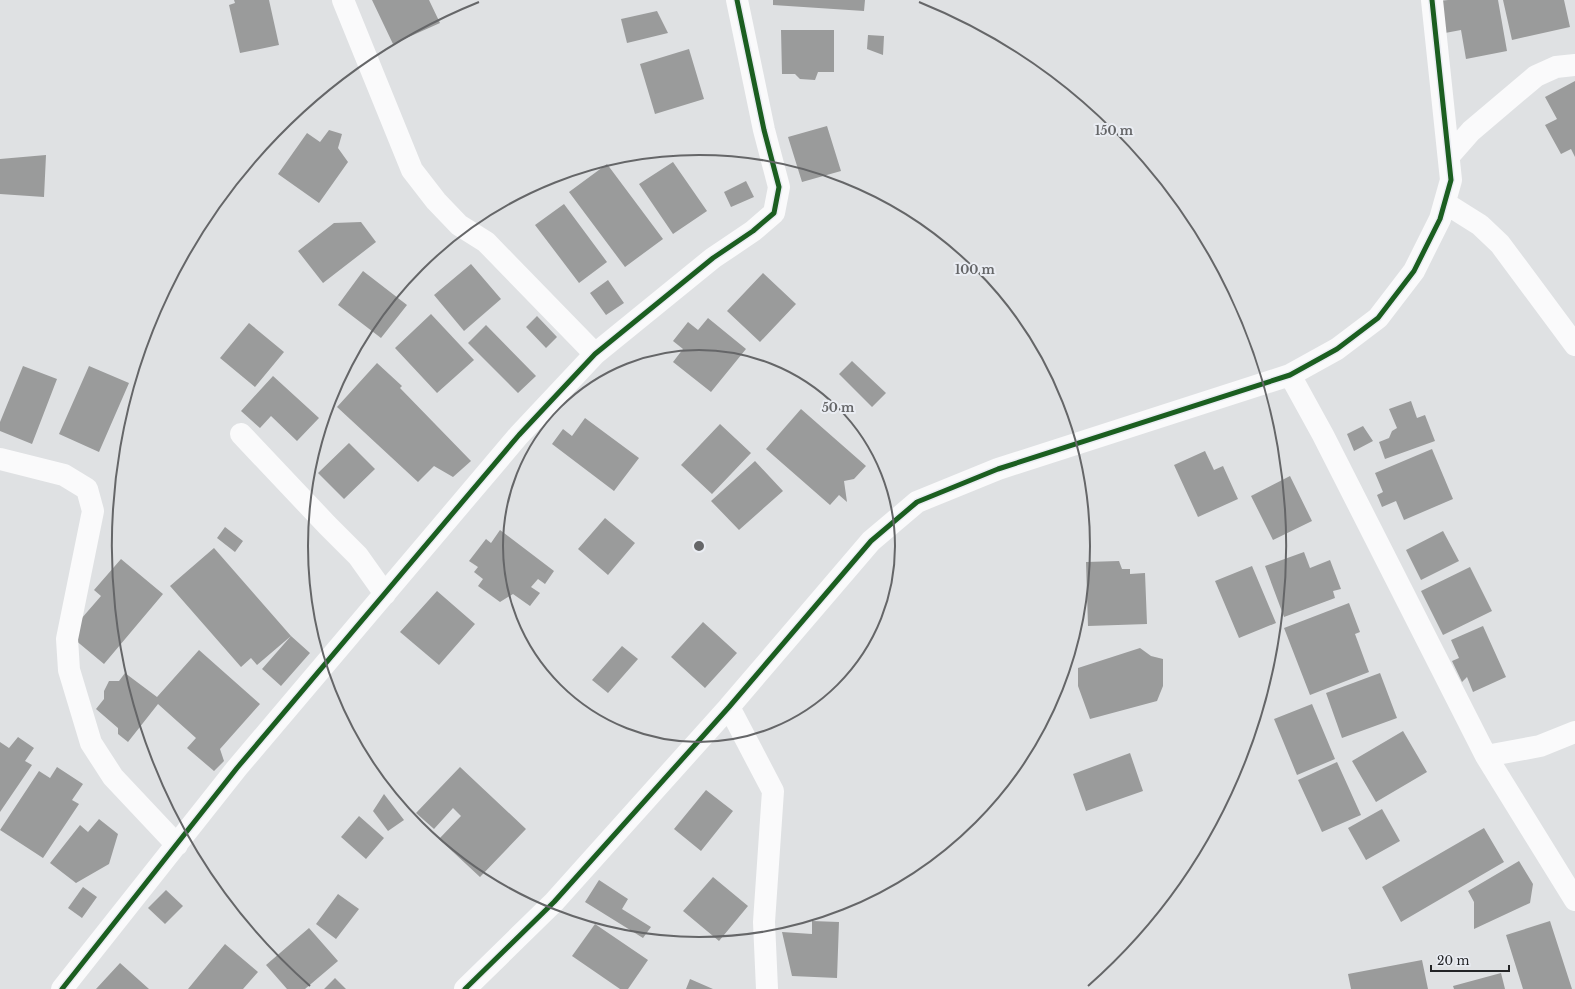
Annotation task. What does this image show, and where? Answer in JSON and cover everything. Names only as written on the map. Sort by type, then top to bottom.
[{"type":"street","points":[[342,0],[412,170],[436,201],[459,225],[486,242],[596,354]]},
{"type":"street","points":[[62,989],[237,768],[519,435],[596,354],[713,258],[753,231],[774,213],[779,187],[764,130],[736,0]]},
{"type":"street","points":[[465,989],[554,902],[728,707],[871,541],[917,502],[998,469],[1290,375],[1337,349],[1378,318],[1414,270],[1440,219],[1451,180],[1432,0]]},
{"type":"street","points":[[1449,156],[1471,131],[1536,76],[1556,67],[1575,65]]},
{"type":"street","points":[[1445,203],[1480,225],[1500,244],[1575,345]]},
{"type":"street","points":[[1290,375],[1323,435],[1486,756],[1575,900]]},
{"type":"street","points":[[241,434],[358,556],[385,594]]},
{"type":"street","points":[[0,459],[64,475],[87,489],[93,511],[67,639],[68,670],[91,743],[113,778],[177,844]]},
{"type":"street","points":[[728,707],[773,791],[764,922],[767,989]]},
{"type":"street","points":[[1486,756],[1540,746],[1575,732]]},
{"type":"building","points":[[234,0],[269,0],[279,45],[240,53],[229,5],[235,3]]},
{"type":"building","points":[[372,0],[429,0],[440,23],[393,44]]},
{"type":"building","points":[[773,0],[865,0],[864,11],[773,5]]},
{"type":"building","points":[[1498,0],[1507,51],[1466,59],[1461,30],[1445,33],[1439,1]]},
{"type":"building","points":[[1503,0],[1564,0],[1570,27],[1512,40]]},
{"type":"building","points":[[657,11],[668,33],[627,43],[621,19]]},
{"type":"building","points":[[781,30],[834,30],[834,72],[818,72],[815,80],[800,79],[795,74],[782,74]]},
{"type":"building","points":[[868,35],[884,36],[883,55],[867,49]]},
{"type":"building","points":[[689,49],[704,99],[655,114],[640,64]]},
{"type":"building","points":[[1575,81],[1575,157],[1571,149],[1561,154],[1545,125],[1557,119],[1545,97]]},
{"type":"building","points":[[827,126],[841,171],[802,182],[788,137]]},
{"type":"building","points":[[329,130],[342,134],[338,148],[348,162],[319,203],[278,174],[307,133],[320,142]]},
{"type":"building","points":[[46,155],[44,197],[0,194],[0,159]]},
{"type":"building","points":[[673,162],[707,211],[673,234],[639,184]]},
{"type":"building","points":[[607,164],[663,239],[625,267],[569,192]]},
{"type":"building","points":[[746,181],[754,197],[731,207],[724,192]]},
{"type":"building","points":[[564,204],[607,262],[579,283],[535,225]]},
{"type":"building","points":[[361,222],[376,242],[323,283],[298,251],[334,223]]},
{"type":"building","points":[[471,264],[501,299],[464,331],[434,295]]},
{"type":"building","points":[[363,271],[407,305],[381,338],[338,305]]},
{"type":"building","points":[[763,273],[796,304],[760,342],[727,311]]},
{"type":"building","points":[[608,280],[624,303],[606,315],[590,293]]},
{"type":"building","points":[[431,314],[474,360],[437,393],[395,348]]},
{"type":"building","points":[[537,316],[557,337],[546,348],[526,327]]},
{"type":"building","points":[[708,318],[746,349],[711,392],[673,362],[683,349],[673,341],[688,322],[698,330]]},
{"type":"building","points":[[249,323],[284,352],[255,387],[220,358]]},
{"type":"building","points":[[486,325],[536,376],[518,393],[468,343]]},
{"type":"building","points":[[852,361],[886,393],[872,407],[839,374]]},
{"type":"building","points":[[377,363],[402,386],[400,388],[471,461],[453,477],[434,466],[418,482],[337,407]]},
{"type":"building","points":[[23,366],[57,379],[32,444],[0,431],[0,422]]},
{"type":"building","points":[[89,366],[129,383],[99,452],[59,434]]},
{"type":"building","points":[[273,376],[319,418],[297,441],[271,416],[260,428],[241,411]]},
{"type":"building","points":[[1411,401],[1417,418],[1425,415],[1435,441],[1385,459],[1379,442],[1389,438],[1392,431],[1397,428],[1389,409]]},
{"type":"building","points":[[801,409],[866,466],[854,479],[844,481],[847,502],[839,495],[830,505],[766,449]]},
{"type":"building","points":[[585,418],[639,458],[614,491],[552,444],[563,429],[572,436]]},
{"type":"building","points":[[720,424],[751,453],[712,494],[681,465]]},
{"type":"building","points":[[1363,426],[1373,441],[1354,451],[1347,434]]},
{"type":"building","points":[[349,443],[375,469],[344,499],[318,473]]},
{"type":"building","points":[[1432,449],[1453,499],[1404,520],[1396,501],[1382,507],[1377,495],[1383,492],[1375,473]]},
{"type":"building","points":[[1205,451],[1214,470],[1223,466],[1238,499],[1198,517],[1174,465]]},
{"type":"building","points":[[755,461],[783,491],[739,530],[711,501]]},
{"type":"building","points":[[1290,476],[1312,521],[1273,540],[1251,496]]},
{"type":"building","points":[[605,518],[635,543],[608,575],[578,549]]},
{"type":"building","points":[[225,527],[243,541],[235,552],[217,538]]},
{"type":"building","points":[[500,530],[554,571],[545,584],[538,579],[531,587],[540,593],[530,606],[513,594],[500,602],[478,586],[483,579],[474,572],[478,567],[469,561],[486,539],[491,543]]},
{"type":"building","points":[[1443,531],[1459,561],[1421,580],[1406,550]]},
{"type":"building","points":[[214,548],[291,636],[257,665],[251,658],[241,667],[170,586]]},
{"type":"building","points":[[1304,552],[1310,568],[1330,560],[1341,589],[1333,591],[1335,598],[1284,617],[1265,566]]},
{"type":"building","points":[[121,559],[163,594],[104,664],[68,634],[101,596],[94,590]]},
{"type":"building","points":[[1119,561],[1122,569],[1130,569],[1130,574],[1145,573],[1147,624],[1088,626],[1086,562]]},
{"type":"building","points":[[1252,566],[1276,623],[1239,638],[1215,581]]},
{"type":"building","points":[[1470,567],[1492,611],[1443,635],[1421,591]]},
{"type":"building","points":[[437,591],[475,624],[439,665],[400,632]]},
{"type":"building","points":[[1349,603],[1360,632],[1355,634],[1369,672],[1310,695],[1284,628]]},
{"type":"building","points":[[703,622],[737,653],[705,688],[671,657]]},
{"type":"building","points":[[1483,626],[1506,677],[1473,692],[1467,677],[1462,682],[1452,661],[1459,658],[1451,640]]},
{"type":"building","points":[[291,636],[310,653],[281,686],[262,669]]},
{"type":"building","points":[[622,646],[638,659],[608,693],[592,680]]},
{"type":"building","points":[[1140,648],[1151,656],[1163,659],[1163,686],[1157,701],[1090,719],[1078,686],[1078,668]]},
{"type":"building","points":[[199,650],[260,704],[220,749],[224,761],[214,771],[187,748],[196,738],[158,704],[128,742],[118,734],[118,728],[96,709],[104,699],[104,691],[109,681],[119,681],[125,673],[157,697]]},
{"type":"building","points":[[1380,673],[1397,718],[1342,738],[1326,693]]},
{"type":"building","points":[[1312,704],[1335,759],[1297,775],[1274,719]]},
{"type":"building","points":[[1403,731],[1427,772],[1376,802],[1352,761]]},
{"type":"building","points":[[18,737],[34,748],[25,761],[32,765],[0,812],[0,742],[9,748]]},
{"type":"building","points":[[1130,753],[1143,791],[1086,811],[1073,774]]},
{"type":"building","points":[[1337,762],[1361,815],[1322,832],[1298,780]]},
{"type":"building","points":[[57,767],[83,784],[72,800],[79,804],[43,858],[0,830],[39,771],[50,778]]},
{"type":"building","points":[[460,767],[526,829],[480,877],[439,839],[461,816],[453,808],[434,829],[416,813]]},
{"type":"building","points":[[706,790],[733,811],[701,851],[674,829]]},
{"type":"building","points":[[384,794],[404,820],[388,831],[373,811]]},
{"type":"building","points":[[1382,809],[1400,841],[1366,860],[1348,828]]},
{"type":"building","points":[[359,816],[384,838],[366,859],[341,837]]},
{"type":"building","points":[[99,819],[118,834],[109,864],[76,883],[50,863],[80,825],[88,832]]},
{"type":"building","points":[[1484,828],[1504,862],[1401,922],[1382,887]]},
{"type":"building","points":[[1519,861],[1533,884],[1530,903],[1474,929],[1474,902],[1468,891]]},
{"type":"building","points":[[713,877],[748,906],[719,941],[683,911]]},
{"type":"building","points":[[599,880],[628,899],[622,909],[651,927],[643,938],[585,902]]},
{"type":"building","points":[[83,887],[97,897],[82,918],[68,908]]},
{"type":"building","points":[[166,890],[183,906],[165,924],[148,908]]},
{"type":"building","points":[[338,894],[359,909],[336,939],[316,924]]},
{"type":"building","points":[[812,921],[839,922],[837,978],[792,976],[782,932],[812,934]]},
{"type":"building","points":[[1550,921],[1572,989],[1523,989],[1506,935]]},
{"type":"building","points":[[595,924],[648,960],[628,989],[620,989],[572,956]]},
{"type":"building","points":[[309,928],[338,961],[305,989],[287,989],[266,965]]},
{"type":"building","points":[[225,944],[258,972],[243,989],[188,989]]},
{"type":"building","points":[[1422,960],[1428,989],[1351,989],[1348,974]]},
{"type":"building","points":[[120,963],[149,989],[96,989]]},
{"type":"building","points":[[1501,973],[1505,989],[1454,989],[1453,986]]},
{"type":"building","points":[[335,978],[346,989],[324,989]]},
{"type":"building","points":[[690,979],[713,989],[686,989]]},
{"type":"cycle path","points":[[62,989],[237,768],[519,435],[595,354],[713,258],[753,231],[774,213],[779,187],[764,130],[737,0]]},
{"type":"cycle path","points":[[465,989],[554,902],[729,707],[871,541],[917,502],[998,469],[1290,375],[1337,349],[1378,318],[1414,271],[1440,219],[1451,180],[1432,0]]}]
